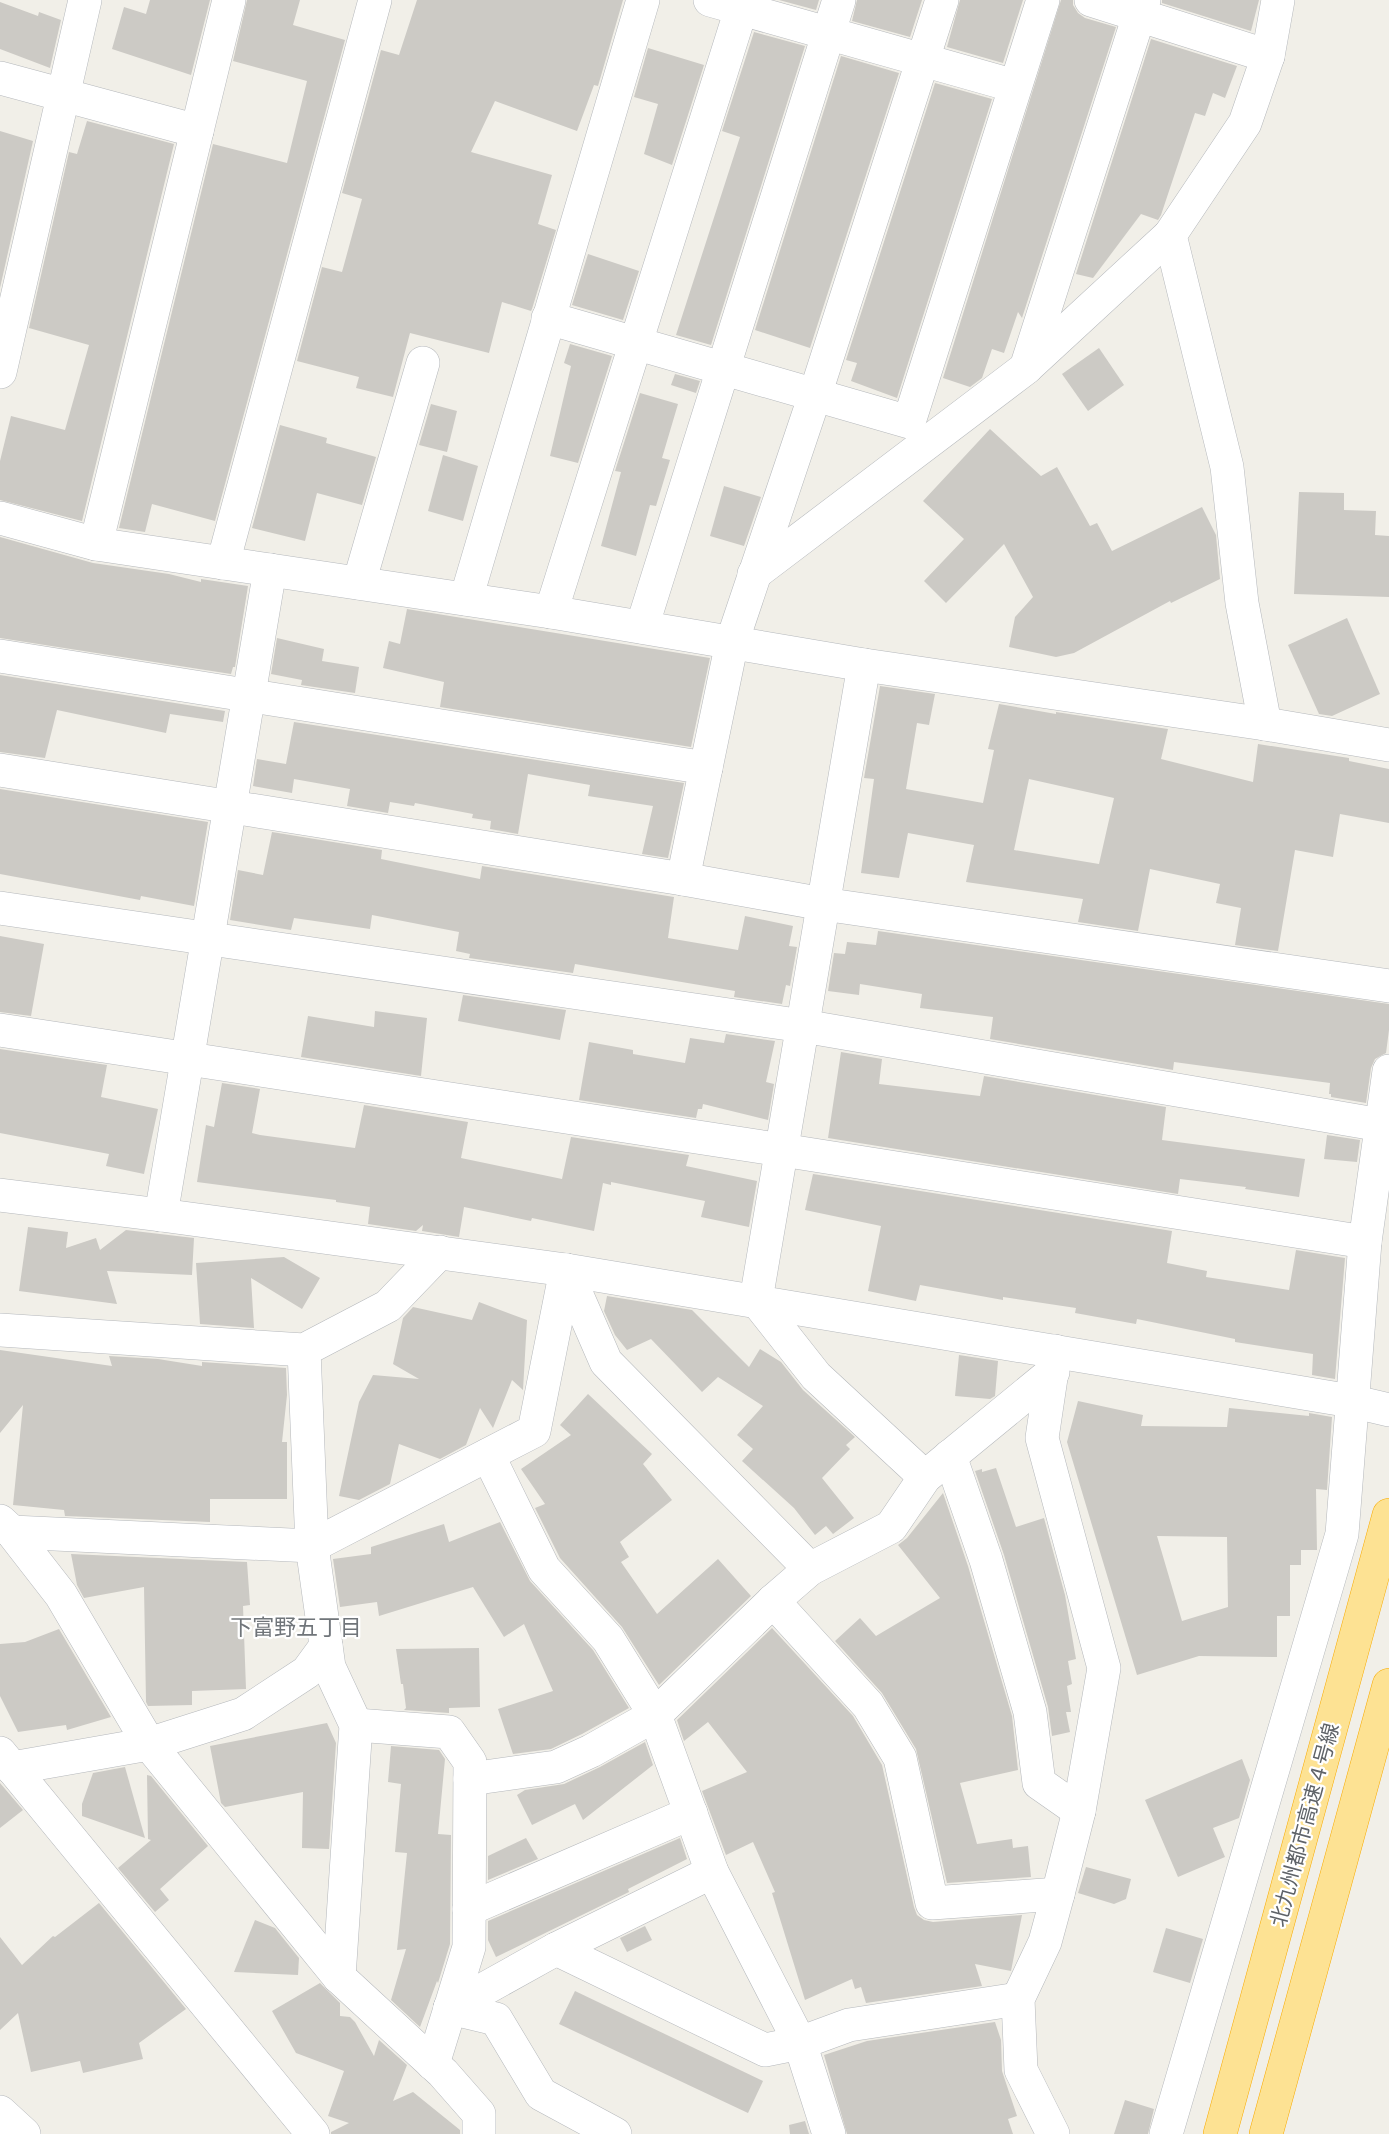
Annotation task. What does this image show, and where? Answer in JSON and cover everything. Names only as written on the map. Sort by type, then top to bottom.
[{"type":"highway","name":"北九州都市高速４号線","points":[[1220,2134],[1389,1515]]},
{"type":"highway","name":"北九州都市高速４号線","points":[[1266,2134],[1389,1684]]},
{"type":"street","points":[[0,372],[85,0]]},
{"type":"street","points":[[96,544],[229,0]]},
{"type":"street","points":[[223,563],[375,0]]},
{"type":"street","points":[[466,599],[643,0]]},
{"type":"street","points":[[710,0],[743,4],[828,34],[1015,86]]},
{"type":"street","points":[[642,627],[839,0]]},
{"type":"street","points":[[683,879],[732,642],[815,395],[942,0]]},
{"type":"street","points":[[548,318],[909,422],[1042,0]]},
{"type":"street","points":[[1091,0],[1142,8],[1268,56]]},
{"type":"street","points":[[754,574],[1026,368],[1170,235],[1245,123],[1268,56],[1278,0]]},
{"type":"street","points":[[551,612],[743,4]]},
{"type":"street","points":[[1026,368],[1142,8]]},
{"type":"street","points":[[0,78],[197,131]]},
{"type":"street","points":[[1170,235],[1227,467],[1242,603],[1265,724]]},
{"type":"street","points":[[359,583],[423,363]]},
{"type":"street","points":[[0,518],[96,544],[551,612],[864,665],[1265,724],[1389,745]]},
{"type":"street","points":[[161,1215],[270,570]]},
{"type":"street","points":[[0,656],[706,768]]},
{"type":"street","points":[[864,665],[756,1300],[816,1376],[925,1477]]},
{"type":"street","points":[[0,770],[683,879],[824,904],[1389,986]]},
{"type":"street","points":[[0,908],[803,1026],[1382,1125]]},
{"type":"street","points":[[0,1030],[782,1149],[1365,1242]]},
{"type":"street","points":[[1166,2134],[1342,1534],[1365,1242],[1389,1071]]},
{"type":"street","points":[[0,1195],[566,1270],[756,1300],[1054,1362],[1351,1401],[1389,1410]]},
{"type":"street","points":[[0,1330],[304,1350],[388,1306],[440,1252]]},
{"type":"street","points":[[6,1526],[312,1546],[534,1431],[566,1270]]},
{"type":"street","points":[[566,1270],[606,1362],[810,1569]]},
{"type":"street","points":[[304,1350],[312,1546],[329,1667],[356,1725],[339,1977]]},
{"type":"street","points":[[470,1779],[556,1767],[591,1751],[655,1715],[773,1601],[810,1569],[891,1527],[925,1477],[1054,1362]]},
{"type":"street","points":[[1053,2134],[1021,2070],[1018,1999],[1045,1942],[1058,1894],[1079,1811],[1104,1668],[1042,1438],[1054,1362]]},
{"type":"street","points":[[488,1455],[544,1569],[608,1639],[655,1715],[712,1872],[800,2043],[830,2134]]},
{"type":"street","points":[[950,1456],[986,1560],[1029,1712],[1039,1783],[1079,1811]]},
{"type":"street","points":[[6,1526],[61,1595],[150,1744],[339,1977],[433,2064],[479,2114],[479,2134]]},
{"type":"street","points":[[773,1601],[868,1705],[900,1758],[932,1903],[1058,1894]]},
{"type":"street","points":[[6,1761],[150,1744],[243,1714],[307,1671],[326,1646]]},
{"type":"street","points":[[356,1725],[449,1732],[470,1762],[469,1947],[433,2064]]},
{"type":"street","points":[[6,1761],[313,2134]]},
{"type":"street","points":[[469,1909],[691,1813]]},
{"type":"street","points":[[450,2008],[556,1949],[712,1872]]},
{"type":"street","points":[[556,1949],[765,2050],[800,2043],[849,2025],[1018,1999]]},
{"type":"street","points":[[450,2008],[496,2019],[541,2094],[615,2134]]},
{"type":"street","points":[[0,2112],[24,2134]]},
{"type":"building","points":[[150,0],[210,0],[191,75],[112,49],[124,7],[146,14]]},
{"type":"building","points":[[247,0],[300,0],[293,25],[345,40],[215,521],[152,504],[145,532],[119,528],[213,144],[287,163],[307,81],[233,61]]},
{"type":"building","points":[[417,0],[623,0],[598,86],[594,85],[577,131],[495,101],[471,152],[552,175],[538,224],[556,230],[531,311],[502,302],[489,353],[410,333],[393,397],[356,388],[359,377],[297,361],[322,267],[342,272],[362,199],[342,193],[381,50],[399,55]]},
{"type":"building","points":[[779,0],[819,0],[816,10]]},
{"type":"building","points":[[857,0],[922,0],[910,37],[852,21]]},
{"type":"building","points":[[960,0],[1023,0],[1003,63],[947,47]]},
{"type":"building","points":[[1061,0],[1073,0],[1078,13],[1085,18],[1116,27],[1022,318],[1018,312],[1004,353],[992,349],[982,378],[970,387],[943,378]]},
{"type":"building","points":[[1162,0],[1259,0],[1251,31],[1162,3]]},
{"type":"building","points":[[0,2],[38,16],[39,12],[61,20],[50,68],[0,49]]},
{"type":"building","points":[[754,32],[805,46],[711,345],[676,335],[740,137],[722,131]]},
{"type":"building","points":[[1151,39],[1237,66],[1225,98],[1213,93],[1205,116],[1195,113],[1158,220],[1141,214],[1093,278],[1076,274]]},
{"type":"building","points":[[648,48],[704,65],[672,165],[644,154],[658,104],[634,97]]},
{"type":"building","points":[[841,56],[899,73],[810,348],[755,330]]},
{"type":"building","points":[[935,83],[992,99],[897,398],[851,381],[857,363],[846,360]]},
{"type":"building","points":[[87,121],[174,144],[82,521],[0,500],[0,461],[11,416],[65,430],[89,345],[29,328],[69,152],[77,154]]},
{"type":"building","points":[[0,131],[33,141],[0,288]]},
{"type":"building","points":[[588,254],[639,271],[623,320],[572,305]]},
{"type":"building","points":[[570,344],[612,356],[578,463],[550,456],[571,366],[564,363]]},
{"type":"building","points":[[1099,348],[1124,385],[1088,411],[1062,374]]},
{"type":"building","points":[[675,374],[700,381],[696,393],[671,385]]},
{"type":"building","points":[[640,393],[678,404],[662,458],[670,460],[656,506],[650,505],[636,556],[601,546],[621,472],[615,471]]},
{"type":"building","points":[[431,404],[457,411],[447,452],[419,445]]},
{"type":"building","points":[[280,425],[327,438],[326,443],[376,457],[362,505],[317,493],[305,541],[252,528]]},
{"type":"building","points":[[990,429],[1041,476],[1057,467],[1090,526],[1097,523],[1112,551],[1202,507],[1216,535],[1220,579],[1171,603],[1170,601],[1074,653],[1056,657],[1009,647],[1015,617],[1033,597],[1004,544],[946,603],[924,581],[964,539],[923,501]]},
{"type":"building","points":[[443,455],[478,466],[463,521],[428,511]]},
{"type":"building","points":[[724,486],[761,497],[744,546],[710,536]]},
{"type":"building","points":[[1299,492],[1344,493],[1344,510],[1376,511],[1375,535],[1389,536],[1389,597],[1294,594]]},
{"type":"building","points":[[0,537],[93,563],[169,574],[201,582],[201,579],[248,586],[235,667],[231,674],[0,638]]},
{"type":"building","points":[[407,609],[710,658],[691,747],[440,707],[444,682],[383,668],[389,641],[400,644]]},
{"type":"building","points":[[1347,618],[1380,694],[1332,716],[1319,714],[1288,645]]},
{"type":"building","points":[[277,638],[324,649],[322,661],[359,667],[355,693],[301,685],[302,680],[271,674]]},
{"type":"building","points":[[0,675],[225,711],[223,722],[170,714],[166,733],[57,710],[45,758],[0,752]]},
{"type":"building","points":[[880,686],[935,694],[929,725],[917,723],[906,789],[983,803],[994,750],[988,749],[999,704],[1168,729],[1161,759],[1253,782],[1258,744],[1349,758],[1349,761],[1389,769],[1389,823],[1340,814],[1333,857],[1295,850],[1278,951],[1235,945],[1241,908],[1216,903],[1220,884],[1150,869],[1138,931],[1078,922],[1083,899],[966,882],[974,845],[908,833],[899,878],[861,873],[874,779],[864,778]],"holes":[[[1029,779],[1114,798],[1099,864],[1014,850]]]},
{"type":"building","points":[[294,722],[684,783],[668,858],[642,854],[653,806],[588,796],[590,785],[528,774],[518,834],[490,829],[491,821],[472,818],[473,814],[415,803],[414,806],[390,802],[388,813],[347,806],[350,789],[294,779],[292,793],[253,786],[257,759],[286,764]]},
{"type":"building","points":[[0,789],[208,822],[194,906],[141,896],[140,900],[0,874]]},
{"type":"building","points":[[272,832],[382,850],[381,859],[480,879],[482,866],[674,897],[668,938],[738,950],[745,916],[793,926],[789,946],[797,947],[790,986],[786,985],[782,1004],[734,997],[735,991],[575,964],[573,973],[469,958],[470,954],[456,951],[459,932],[372,915],[370,929],[294,918],[291,930],[230,920],[238,870],[263,875]]},
{"type":"building","points":[[878,931],[1389,1004],[1386,1053],[1375,1059],[1371,1068],[1366,1103],[1331,1097],[1330,1083],[1174,1062],[1173,1070],[990,1039],[993,1017],[920,1008],[922,994],[860,984],[859,995],[828,991],[834,953],[845,954],[847,942],[876,945]]},
{"type":"building","points":[[0,936],[44,944],[31,1016],[0,1012]]},
{"type":"building","points":[[463,995],[566,1010],[560,1040],[458,1021]]},
{"type":"building","points":[[375,1011],[427,1018],[421,1076],[301,1057],[308,1016],[374,1027]]},
{"type":"building","points":[[726,1034],[775,1041],[766,1082],[774,1084],[768,1120],[703,1104],[702,1109],[698,1109],[696,1118],[579,1100],[589,1042],[633,1050],[633,1054],[685,1063],[690,1038],[724,1043]]},
{"type":"building","points":[[0,1049],[107,1065],[101,1097],[158,1109],[144,1174],[106,1166],[109,1154],[0,1133]]},
{"type":"building","points":[[841,1052],[882,1059],[879,1084],[980,1096],[984,1076],[1166,1107],[1162,1140],[1305,1159],[1299,1197],[1245,1189],[1246,1187],[1180,1179],[1178,1194],[828,1138]]},
{"type":"building","points":[[222,1083],[260,1089],[252,1133],[260,1135],[355,1148],[364,1105],[468,1122],[461,1158],[562,1179],[571,1137],[689,1155],[686,1166],[757,1181],[749,1227],[701,1217],[705,1201],[611,1182],[611,1185],[603,1183],[594,1231],[464,1207],[459,1237],[422,1231],[423,1225],[416,1231],[368,1224],[370,1207],[336,1202],[336,1200],[197,1182],[206,1125],[214,1127]]},
{"type":"building","points":[[1327,1135],[1360,1140],[1357,1162],[1324,1159]]},
{"type":"building","points":[[813,1174],[1172,1231],[1167,1263],[1207,1271],[1206,1277],[1289,1290],[1296,1250],[1345,1258],[1335,1379],[1312,1375],[1313,1354],[1235,1342],[1235,1339],[1137,1319],[1136,1324],[1075,1313],[1076,1308],[1003,1297],[1003,1300],[920,1285],[916,1301],[868,1291],[881,1226],[805,1210]]},
{"type":"building","points":[[28,1227],[68,1232],[66,1248],[96,1238],[100,1250],[126,1230],[194,1238],[192,1275],[107,1271],[117,1304],[19,1291]]},
{"type":"building","points":[[284,1257],[320,1278],[302,1309],[251,1278],[254,1328],[200,1324],[196,1263]]},
{"type":"building","points":[[607,1296],[692,1310],[749,1367],[760,1349],[781,1362],[803,1390],[855,1437],[846,1445],[850,1449],[822,1478],[854,1518],[833,1534],[826,1526],[815,1535],[794,1508],[742,1461],[753,1449],[737,1435],[763,1406],[718,1377],[702,1392],[651,1339],[627,1350],[615,1335],[604,1311]]},
{"type":"building","points":[[479,1302],[527,1320],[523,1390],[512,1380],[493,1428],[480,1408],[466,1445],[440,1459],[399,1444],[390,1484],[359,1500],[339,1496],[359,1402],[373,1375],[419,1379],[393,1364],[403,1318],[413,1307],[472,1320]]},
{"type":"building","points":[[0,1350],[112,1366],[109,1356],[158,1359],[202,1366],[202,1362],[286,1368],[287,1395],[282,1442],[287,1442],[287,1499],[210,1499],[210,1522],[65,1516],[64,1510],[13,1505],[23,1405],[0,1433]]},
{"type":"building","points":[[959,1355],[998,1361],[995,1396],[990,1399],[955,1396]]},
{"type":"building","points":[[588,1394],[652,1454],[643,1464],[672,1500],[620,1542],[629,1557],[621,1562],[657,1614],[718,1559],[751,1596],[659,1685],[622,1627],[560,1558],[535,1508],[545,1504],[521,1469],[571,1435],[560,1425]]},
{"type":"building","points":[[1078,1401],[1143,1415],[1141,1426],[1227,1427],[1229,1408],[1309,1416],[1309,1413],[1332,1417],[1327,1490],[1316,1489],[1317,1550],[1301,1550],[1301,1565],[1290,1565],[1290,1616],[1277,1616],[1277,1657],[1199,1656],[1137,1675],[1067,1442]],"holes":[[[1157,1536],[1227,1537],[1228,1607],[1182,1621]]]},
{"type":"building","points":[[996,1468],[1016,1527],[1044,1518],[1065,1595],[1076,1659],[1068,1661],[1072,1684],[1067,1686],[1071,1712],[1066,1712],[1070,1732],[1052,1736],[1048,1707],[1004,1555],[975,1471],[982,1469],[982,1472]]},
{"type":"building","points":[[943,1493],[968,1566],[1012,1716],[1018,1770],[960,1783],[977,1844],[1012,1839],[1013,1848],[1028,1846],[1031,1877],[947,1883],[916,1749],[882,1693],[835,1641],[860,1618],[876,1636],[940,1598],[898,1545],[907,1538]]},
{"type":"building","points":[[500,1522],[530,1581],[593,1650],[629,1708],[551,1749],[513,1754],[498,1709],[553,1691],[524,1624],[504,1637],[473,1587],[379,1616],[377,1602],[340,1607],[333,1559],[371,1554],[371,1547],[444,1524],[449,1542]]},
{"type":"building","points":[[71,1554],[247,1562],[250,1605],[243,1606],[246,1689],[192,1691],[192,1705],[148,1706],[146,1702],[144,1587],[84,1598],[77,1585]]},
{"type":"building","points":[[772,1628],[853,1716],[882,1765],[917,1915],[933,1922],[1022,1915],[1011,1971],[975,1964],[982,1986],[866,2003],[861,1987],[855,1989],[852,1979],[805,2000],[772,1893],[775,1892],[753,1842],[726,1855],[702,1791],[747,1772],[708,1722],[684,1741],[677,1720]]},
{"type":"building","points":[[59,1629],[111,1717],[67,1730],[66,1725],[18,1732],[0,1696],[0,1644],[25,1642]]},
{"type":"building","points":[[479,1648],[480,1707],[449,1708],[449,1713],[404,1710],[406,1708],[403,1684],[401,1684],[396,1649]]},
{"type":"building","points":[[327,1723],[336,1743],[329,1849],[302,1848],[303,1792],[225,1807],[221,1803],[210,1746]]},
{"type":"building","points":[[645,1742],[653,1765],[583,1820],[575,1804],[532,1825],[517,1795],[525,1790],[564,1784]]},
{"type":"building","points":[[391,1746],[439,1750],[445,1759],[438,1834],[451,1835],[450,1944],[438,1983],[437,1981],[420,2027],[391,2000],[406,1949],[397,1950],[407,1853],[395,1852],[401,1784],[388,1782]]},
{"type":"building","points":[[1242,1759],[1250,1780],[1239,1818],[1213,1828],[1225,1857],[1178,1877],[1145,1800]]},
{"type":"building","points":[[125,1767],[145,1838],[82,1816],[82,1804],[93,1773]]},
{"type":"building","points":[[147,1775],[151,1776],[208,1846],[160,1889],[169,1900],[155,1912],[118,1868],[151,1840],[148,1839]]},
{"type":"building","points":[[0,1783],[23,1810],[0,1828]]},
{"type":"building","points":[[526,1838],[538,1859],[488,1880],[488,1856]]},
{"type":"building","points":[[680,1838],[687,1859],[628,1889],[629,1892],[496,1957],[488,1940],[488,1921]]},
{"type":"building","points":[[1086,1867],[1131,1879],[1126,1899],[1114,1904],[1078,1893]]},
{"type":"building","points":[[99,1903],[186,2009],[139,2043],[143,2059],[83,2073],[80,2061],[31,2072],[18,2013],[0,2030],[0,1937],[22,1965],[53,1936],[55,1937]]},
{"type":"building","points":[[255,1920],[275,1928],[299,1958],[298,1975],[234,1972]]},
{"type":"building","points":[[645,1926],[652,1940],[627,1952],[620,1938]]},
{"type":"building","points":[[1166,1928],[1203,1939],[1190,1983],[1153,1972]]},
{"type":"building","points":[[320,1983],[340,2003],[340,2016],[350,2017],[355,2022],[374,2056],[379,2040],[407,2065],[393,2101],[413,2092],[460,2130],[460,2134],[331,2134],[349,2123],[328,2116],[344,2071],[296,2053],[272,2011]]},
{"type":"building","points":[[575,1991],[763,2081],[748,2113],[559,2024]]},
{"type":"building","points":[[995,2022],[1001,2040],[1002,2071],[1017,2116],[1008,2119],[1013,2134],[847,2134],[824,2055],[867,2041]]},
{"type":"building","points":[[1125,2100],[1154,2109],[1148,2134],[1114,2134]]},
{"type":"building","points":[[805,2121],[809,2134],[790,2134],[789,2125]]},
{"type":"district","name":"下富野五丁目","points":[[296,1627]]}]
